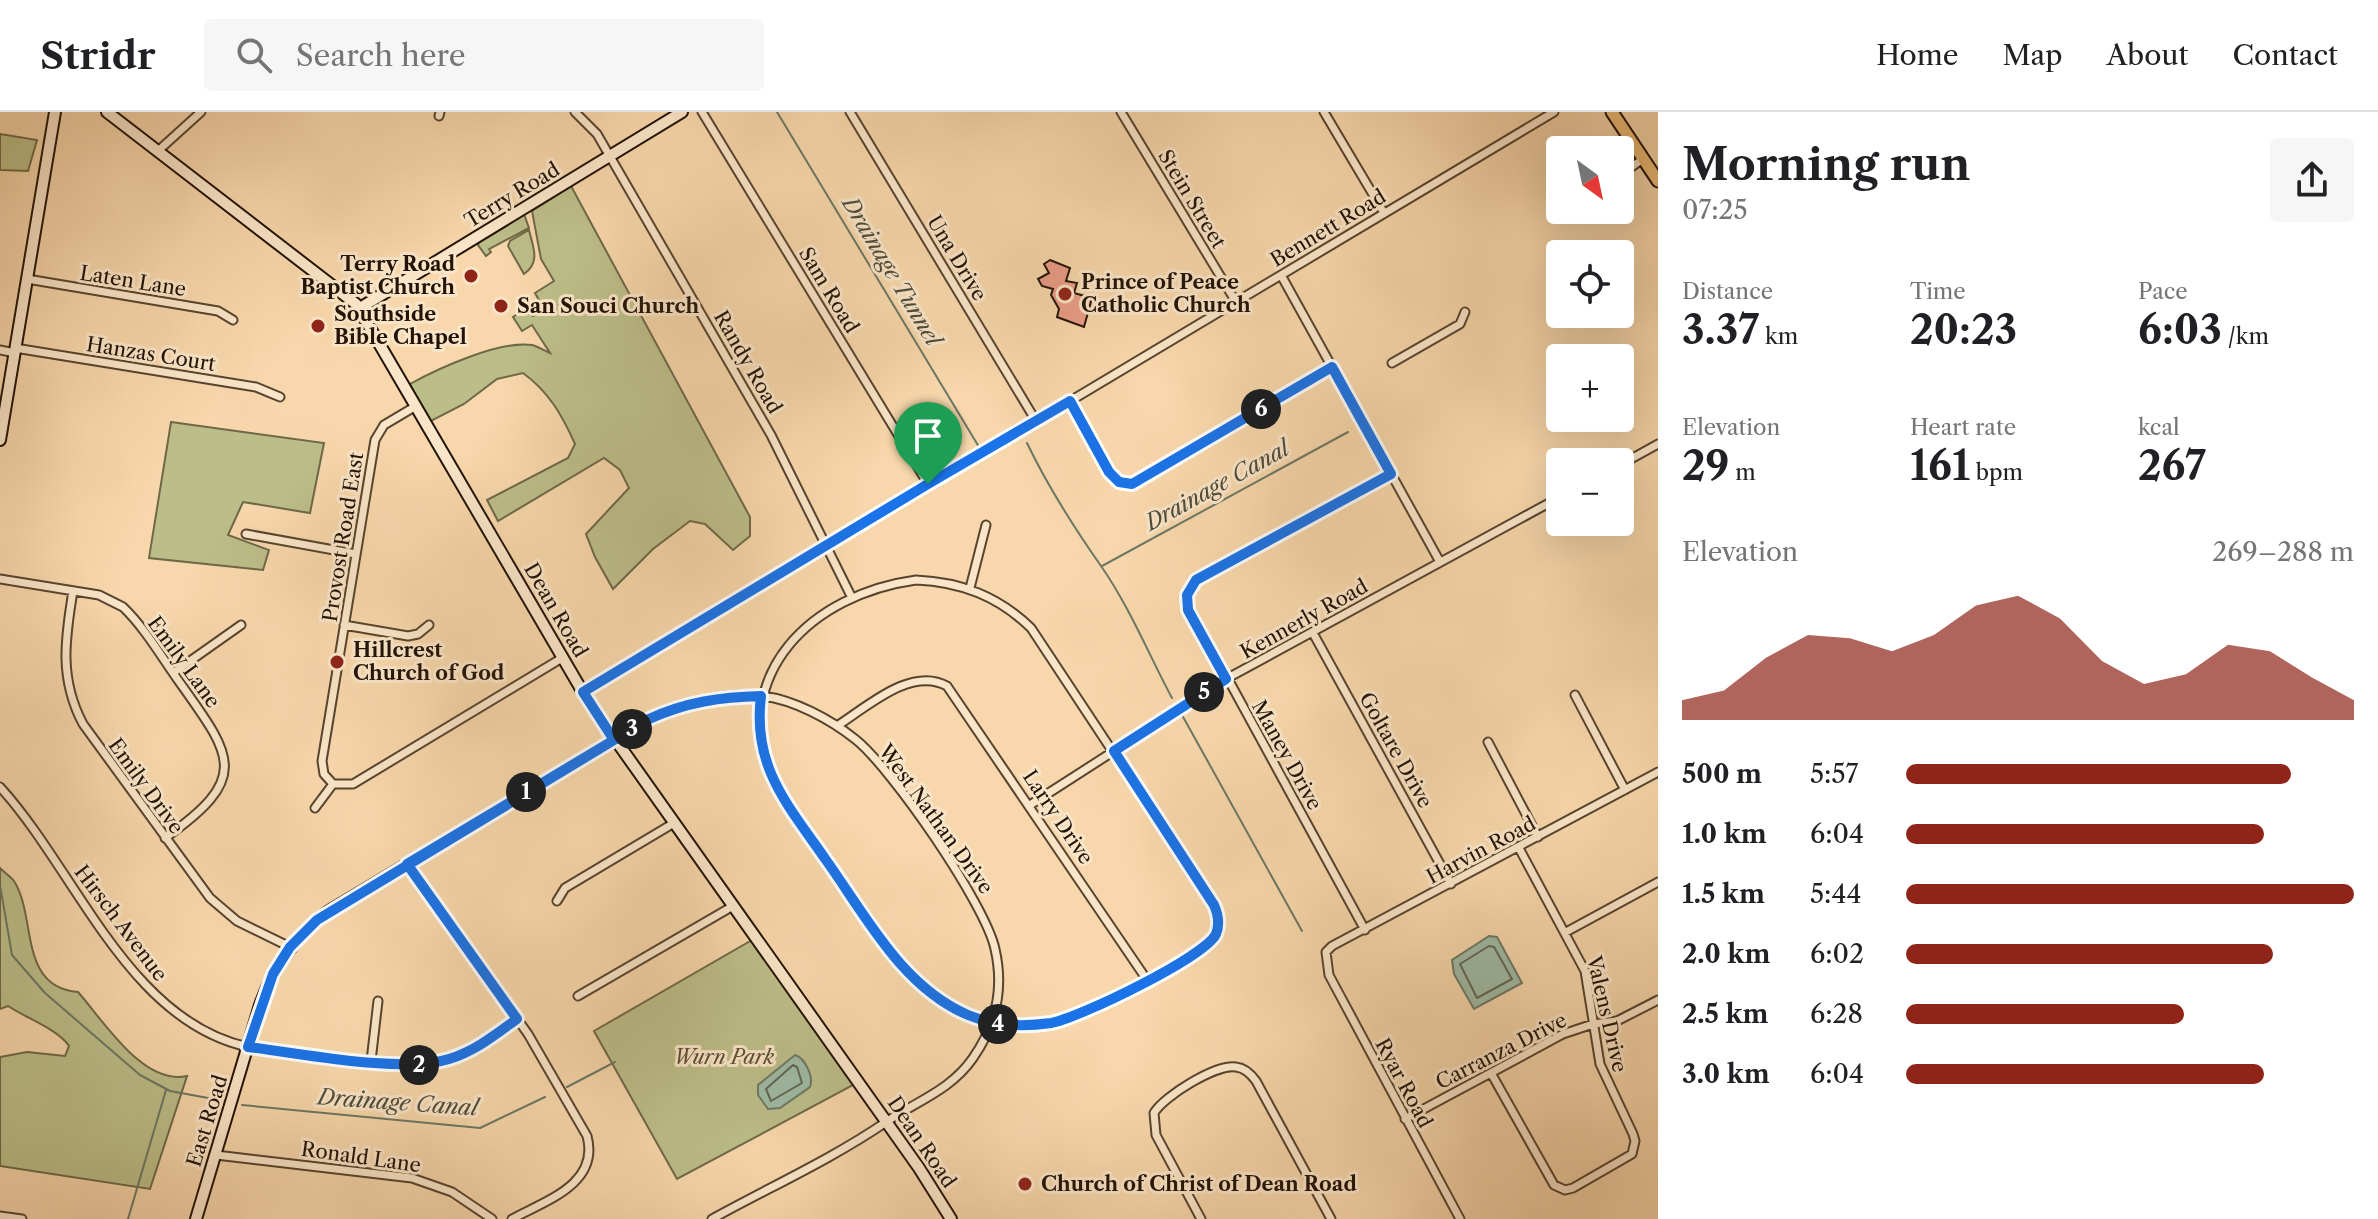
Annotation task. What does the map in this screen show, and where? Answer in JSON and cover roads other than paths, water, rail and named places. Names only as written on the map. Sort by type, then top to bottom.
[{"type":"main road","points":[[0,440],[3,402],[15,350],[55,112]]},
{"type":"main road","name":"Dean Road","points":[[107,112],[340,288],[360,308],[562,658],[614,740],[886,1122],[951,1219]]},
{"type":"main road","name":"Terry Road","points":[[360,308],[682,112]]},
{"type":"main road","points":[[1612,112],[1658,181]]},
{"type":"main road","name":"East Road","points":[[196,1219],[266,989],[290,947],[329,911],[614,740]]},
{"type":"street","points":[[159,150],[201,112]]},
{"type":"street","name":"Randy Road","points":[[575,112],[597,134],[771,435],[852,598]]},
{"type":"street","name":"Sam Road","points":[[702,112],[928,484]]},
{"type":"street","name":"Una Drive","points":[[850,112],[1036,421]]},
{"type":"street","name":"Stein Street","points":[[1121,112],[1236,302]]},
{"type":"street","points":[[1324,112],[1384,213]]},
{"type":"street","name":"Bennett Road","points":[[583,692],[1554,112]]},
{"type":"street","points":[[1634,165],[1643,159]]},
{"type":"street","points":[[1281,275],[1440,562]]},
{"type":"street","name":"Laten Lane","points":[[27,279],[218,311],[233,320]]},
{"type":"street","points":[[1392,363],[1460,324],[1465,312]]},
{"type":"street","name":"Hanzas Court","points":[[0,350],[256,387],[280,397]]},
{"type":"street","points":[[1070,401],[1109,472],[1119,482],[1132,484],[1332,367]]},
{"type":"street","name":"Provost Road East","points":[[333,784],[324,774],[322,761],[376,435],[384,425],[416,406]]},
{"type":"street","points":[[1634,457],[1658,444]]},
{"type":"street","name":"Maney Drive","points":[[1365,930],[1188,610],[1187,595],[1196,580],[1391,474]]},
{"type":"street","name":"Kennerly Road","points":[[1030,805],[1226,679],[1546,505]]},
{"type":"street","points":[[970,588],[986,525]]},
{"type":"street","points":[[246,534],[356,554]]},
{"type":"street","name":"Emily Lane","points":[[0,579],[108,598],[123,607],[218,737],[224,768],[218,788],[207,806],[165,838]]},
{"type":"street","points":[[916,580],[970,588],[1010,609],[1031,628],[1114,751],[1217,914],[1216,933],[1203,949],[1072,1018],[1035,1025],[993,1023],[949,1006],[910,976],[779,793],[766,766],[761,737],[761,696],[780,657],[801,631],[852,598],[877,587],[916,580]]},
{"type":"street","name":"Emily Drive","points":[[73,591],[64,656],[71,699],[91,736],[200,887],[222,909],[250,928],[290,947]]},
{"type":"street","points":[[173,673],[241,625]]},
{"type":"street","points":[[344,625],[408,636],[418,634],[429,625]]},
{"type":"street","name":"Goltare Drive","points":[[1313,633],[1451,884]]},
{"type":"street","points":[[315,808],[333,784],[353,784],[562,658]]},
{"type":"street","name":"Larry Drive","points":[[837,726],[918,680],[934,680],[955,694],[1147,980]]},
{"type":"street","points":[[1575,695],[1625,790]]},
{"type":"street","points":[[614,740],[649,719],[684,705],[723,697],[761,696]]},
{"type":"street","name":"West Nathan Drive","points":[[761,696],[786,703],[837,726],[862,744],[885,770],[984,914],[998,967],[993,1023]]},
{"type":"street","points":[[1488,742],[1538,837]]},
{"type":"street","name":"Harvin Road","points":[[1325,960],[1326,952],[1332,946],[1658,772]]},
{"type":"street","name":"Hirsch Avenue","points":[[0,787],[152,993],[204,1031],[248,1047],[419,1065],[447,1060],[485,1043],[517,1019]]},
{"type":"street","points":[[557,901],[565,888],[674,823]]},
{"type":"street","name":"Valens Drive","points":[[1491,1073],[1548,1180],[1559,1188],[1573,1188],[1627,1159],[1635,1148],[1633,1134],[1603,1076],[1585,971],[1519,848]]},
{"type":"street","points":[[407,864],[517,1019],[561,1087],[587,1136],[589,1154],[585,1170],[575,1184],[512,1219]]},
{"type":"street","points":[[1566,932],[1658,882]]},
{"type":"street","points":[[578,996],[733,906]]},
{"type":"street","name":"Ryar Road","points":[[1325,960],[1329,975],[1460,1219]]},
{"type":"street","name":"Carranza Drive","points":[[1405,1119],[1563,1034],[1593,1024],[1617,1021],[1658,1000]]},
{"type":"street","points":[[371,1061],[378,1001]]},
{"type":"street","points":[[712,1219],[950,1083],[972,1059],[993,1023]]},
{"type":"street","points":[[1201,1219],[1156,1135],[1153,1120],[1163,1100],[1228,1067],[1242,1069],[1252,1076],[1331,1219]]},
{"type":"street","name":"Ronald Lane","points":[[216,1155],[412,1178],[452,1192],[492,1219]]},
{"type":"street","points":[[0,1216],[22,1219]]},
{"type":"water","points":[[1489,936],[1497,937],[1522,983],[1474,1009],[1454,974],[1452,960]]},
{"type":"water","points":[[795,1055],[808,1068],[810,1087],[780,1108],[768,1109],[758,1095],[758,1085]]},
{"type":"waterway","name":"Drainage Tunnel","points":[[777,112],[979,447]]},
{"type":"waterway","name":"Drainage Canal","points":[[1102,566],[1348,432]]},
{"type":"waterway","name":"Drainage Canal","points":[[1027,443],[1061,506],[1121,597],[1172,698]]},
{"type":"waterway","name":"Drainage Canal","points":[[1182,715],[1302,931]]},
{"type":"waterway","name":"Drainage Canal","points":[[0,885],[12,955],[45,993],[140,1075],[170,1091],[219,1100]]},
{"type":"waterway","points":[[567,1087],[615,1062]]},
{"type":"waterway","points":[[128,1219],[166,1090]]},
{"type":"waterway","name":"Drainage Canal","points":[[242,1105],[480,1128],[545,1097]]},
{"type":"place","name":"Terry Road Baptist Church","points":[[471,276]]},
{"type":"place","name":"Prince of Peace Catholic Church","points":[[1065,294]]},
{"type":"place","name":"San Souci Church","points":[[501,306]]},
{"type":"place","name":"Southside Bible Chapel","points":[[318,326]]},
{"type":"place","name":"Hillcrest Church of God","points":[[337,662]]},
{"type":"place","name":"Church of Christ of Dean Road","points":[[1025,1184]]},
{"type":"park label","name":"Wurn Park","points":[[724,1057]]}]
